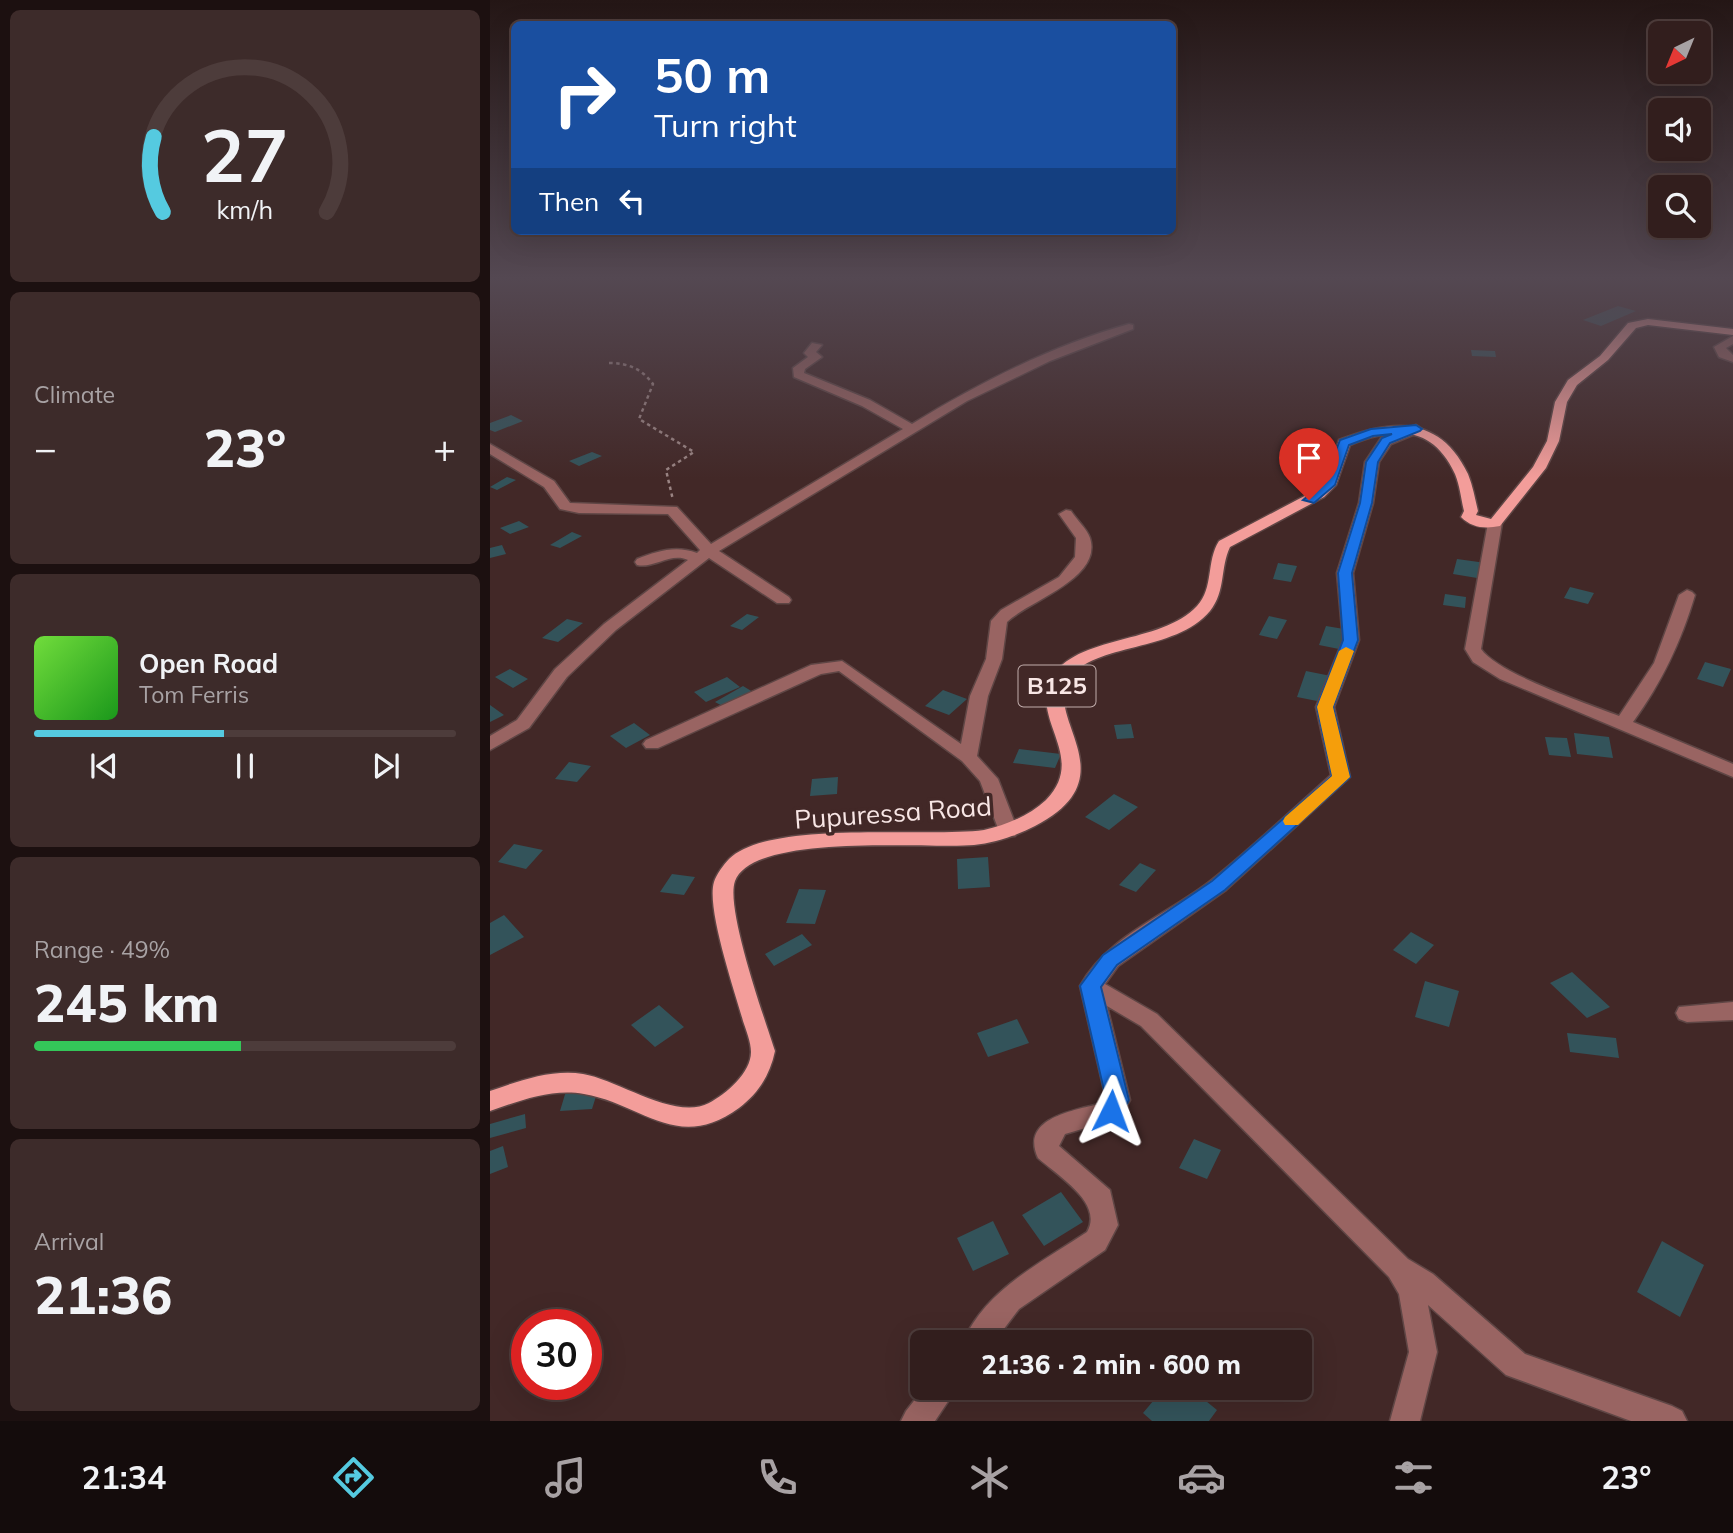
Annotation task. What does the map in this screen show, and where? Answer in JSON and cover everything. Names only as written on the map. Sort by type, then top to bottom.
[{"type":"main road","points":[[1416,429],[1432,436],[1461,471],[1471,511],[1468,517],[1473,522],[1495,523],[1539,468],[1553,442],[1561,402],[1573,383],[1614,346]]},
{"type":"main road","name":"Pupuressa Road","points":[[490,1101],[529,1088],[582,1084],[612,1092],[651,1112],[682,1118],[703,1117],[723,1108],[753,1080],[760,1068],[763,1051],[735,948],[723,891],[724,879],[735,864],[760,851],[847,838],[971,838],[1008,831],[1048,809],[1061,795],[1072,773],[1071,748],[1055,689],[1060,677],[1075,665],[1101,654],[1169,634],[1186,624],[1203,609],[1218,587],[1219,553],[1224,544],[1319,494],[1329,485],[1344,443],[1371,433],[1416,429]]},
{"type":"street","points":[[815,346],[810,353],[816,357],[799,368],[798,375],[866,403],[910,428]]},
{"type":"street","points":[[490,744],[523,724],[561,673],[610,627],[703,555],[963,398],[1079,346]]},
{"type":"street","points":[[1721,346],[1723,355],[1733,359]]},
{"type":"street","points":[[986,1330],[1009,1300],[1096,1241],[1105,1225],[1101,1198],[1047,1150],[1047,1138],[1057,1126],[1111,1111],[1118,1100],[1091,986],[1110,960],[1219,886],[1341,777],[1325,707],[1351,640],[1345,573],[1366,503],[1372,462],[1386,441],[1416,429]]},
{"type":"street","points":[[490,448],[549,484],[565,506],[579,509],[672,510],[703,555]]},
{"type":"street","points":[[968,757],[979,695],[994,659],[999,621],[1007,613],[1064,580],[1082,558],[1083,538],[1066,514]]},
{"type":"street","points":[[1495,523],[1473,649],[1479,658],[1506,675],[1733,771]]},
{"type":"street","points":[[642,562],[676,553],[703,555],[783,600]]},
{"type":"street","points":[[1623,724],[1652,686],[1674,643],[1687,595]]},
{"type":"street","points":[[652,744],[817,669],[842,666],[968,757],[989,779],[1008,831]]},
{"type":"street","points":[[1091,986],[1149,1020],[1399,1268],[1423,1283],[1516,1365],[1672,1421]]},
{"type":"street","points":[[1686,1013],[1733,1011]]},
{"type":"street","points":[[1399,1268],[1412,1292],[1423,1352],[1405,1421]]},
{"type":"street","points":[[916,1421],[933,1400]]},
{"type":"path","points":[[609,363],[631,365],[650,379],[653,384],[639,419],[694,452],[666,470],[673,498],[672,510]]},
{"type":"building","points":[[1471,350],[1495,351],[1496,357],[1472,356]]},
{"type":"building","points":[[511,415],[523,421],[495,432],[490,430],[490,423]]},
{"type":"building","points":[[592,452],[602,456],[579,466],[569,461]]},
{"type":"building","points":[[507,477],[516,480],[497,490],[490,487]]},
{"type":"building","points":[[519,521],[529,527],[510,534],[500,528]]},
{"type":"building","points":[[572,532],[582,536],[560,548],[550,545]]},
{"type":"building","points":[[502,545],[506,554],[490,558],[490,548]]},
{"type":"building","points":[[1457,559],[1486,563],[1483,579],[1453,574]]},
{"type":"building","points":[[1278,563],[1297,566],[1291,582],[1273,579]]},
{"type":"building","points":[[1570,587],[1594,593],[1588,604],[1564,598]]},
{"type":"building","points":[[1445,594],[1466,597],[1465,608],[1443,605]]},
{"type":"building","points":[[747,614],[759,617],[742,630],[730,626]]},
{"type":"building","points":[[1269,616],[1287,620],[1277,639],[1259,635]]},
{"type":"building","points":[[567,619],[583,623],[558,642],[542,638]]},
{"type":"building","points":[[1326,626],[1350,630],[1344,650],[1319,645]]},
{"type":"building","points":[[1705,662],[1731,669],[1723,687],[1697,679]]},
{"type":"building","points":[[510,669],[528,679],[513,688],[495,677]]},
{"type":"building","points":[[1306,671],[1331,676],[1322,702],[1297,697]]},
{"type":"building","points":[[727,677],[740,687],[706,702],[694,692]]},
{"type":"building","points":[[743,686],[753,692],[726,708],[715,702]]},
{"type":"building","points":[[943,690],[967,699],[949,715],[925,706]]},
{"type":"building","points":[[490,705],[504,715],[490,722]]},
{"type":"building","points":[[634,723],[650,735],[626,748],[610,736]]},
{"type":"building","points":[[1131,724],[1134,738],[1117,739],[1114,725]]},
{"type":"building","points":[[1574,733],[1609,737],[1613,758],[1577,754]]},
{"type":"building","points":[[1545,737],[1567,738],[1571,757],[1549,755]]},
{"type":"building","points":[[1019,749],[1061,754],[1055,768],[1013,763]]},
{"type":"building","points":[[569,762],[591,766],[577,782],[555,779]]},
{"type":"building","points":[[838,777],[837,794],[810,796],[812,779]]},
{"type":"building","points":[[1114,794],[1138,807],[1109,830],[1085,817]]},
{"type":"building","points":[[514,844],[543,850],[526,869],[498,862]]},
{"type":"building","points":[[988,857],[990,887],[958,889],[957,859]]},
{"type":"building","points":[[1140,863],[1156,870],[1136,892],[1119,885]]},
{"type":"building","points":[[672,874],[695,877],[684,895],[660,892]]},
{"type":"building","points":[[799,889],[826,890],[815,924],[786,923]]},
{"type":"building","points":[[504,915],[524,937],[490,955],[490,923]]},
{"type":"building","points":[[1411,932],[1434,945],[1416,964],[1393,950]]},
{"type":"building","points":[[802,934],[812,945],[774,966],[765,954]]},
{"type":"building","points":[[1572,972],[1610,1007],[1587,1018],[1550,983]]},
{"type":"building","points":[[1425,981],[1459,991],[1449,1027],[1415,1017]]},
{"type":"building","points":[[659,1005],[684,1027],[655,1047],[631,1025]]},
{"type":"building","points":[[1017,1019],[1029,1043],[988,1057],[977,1033]]},
{"type":"building","points":[[1567,1033],[1616,1038],[1619,1058],[1570,1052]]},
{"type":"building","points":[[598,1090],[592,1109],[560,1111],[566,1091]]},
{"type":"building","points":[[525,1114],[526,1128],[490,1138],[490,1124]]},
{"type":"building","points":[[1194,1139],[1221,1150],[1207,1179],[1179,1168]]},
{"type":"building","points":[[503,1146],[508,1167],[490,1174],[490,1151]]},
{"type":"building","points":[[1061,1192],[1083,1222],[1044,1246],[1022,1215]]},
{"type":"building","points":[[993,1221],[1009,1254],[973,1271],[957,1238]]},
{"type":"building","points":[[1662,1241],[1704,1265],[1680,1317],[1637,1292]]},
{"type":"building","points":[[1154,1400],[1205,1400],[1217,1410],[1209,1421],[1152,1421],[1143,1413]]},
{"type":"slow traffic","points":[[1292,821],[1341,777],[1325,707],[1346,651]]},
{"type":"route","points":[[1111,1111],[1118,1100],[1091,986],[1110,960],[1219,886],[1341,777],[1325,707],[1351,640],[1345,573],[1366,503],[1372,462],[1386,441],[1402,432],[1416,429],[1371,433],[1344,443],[1329,485],[1309,500]]}]
